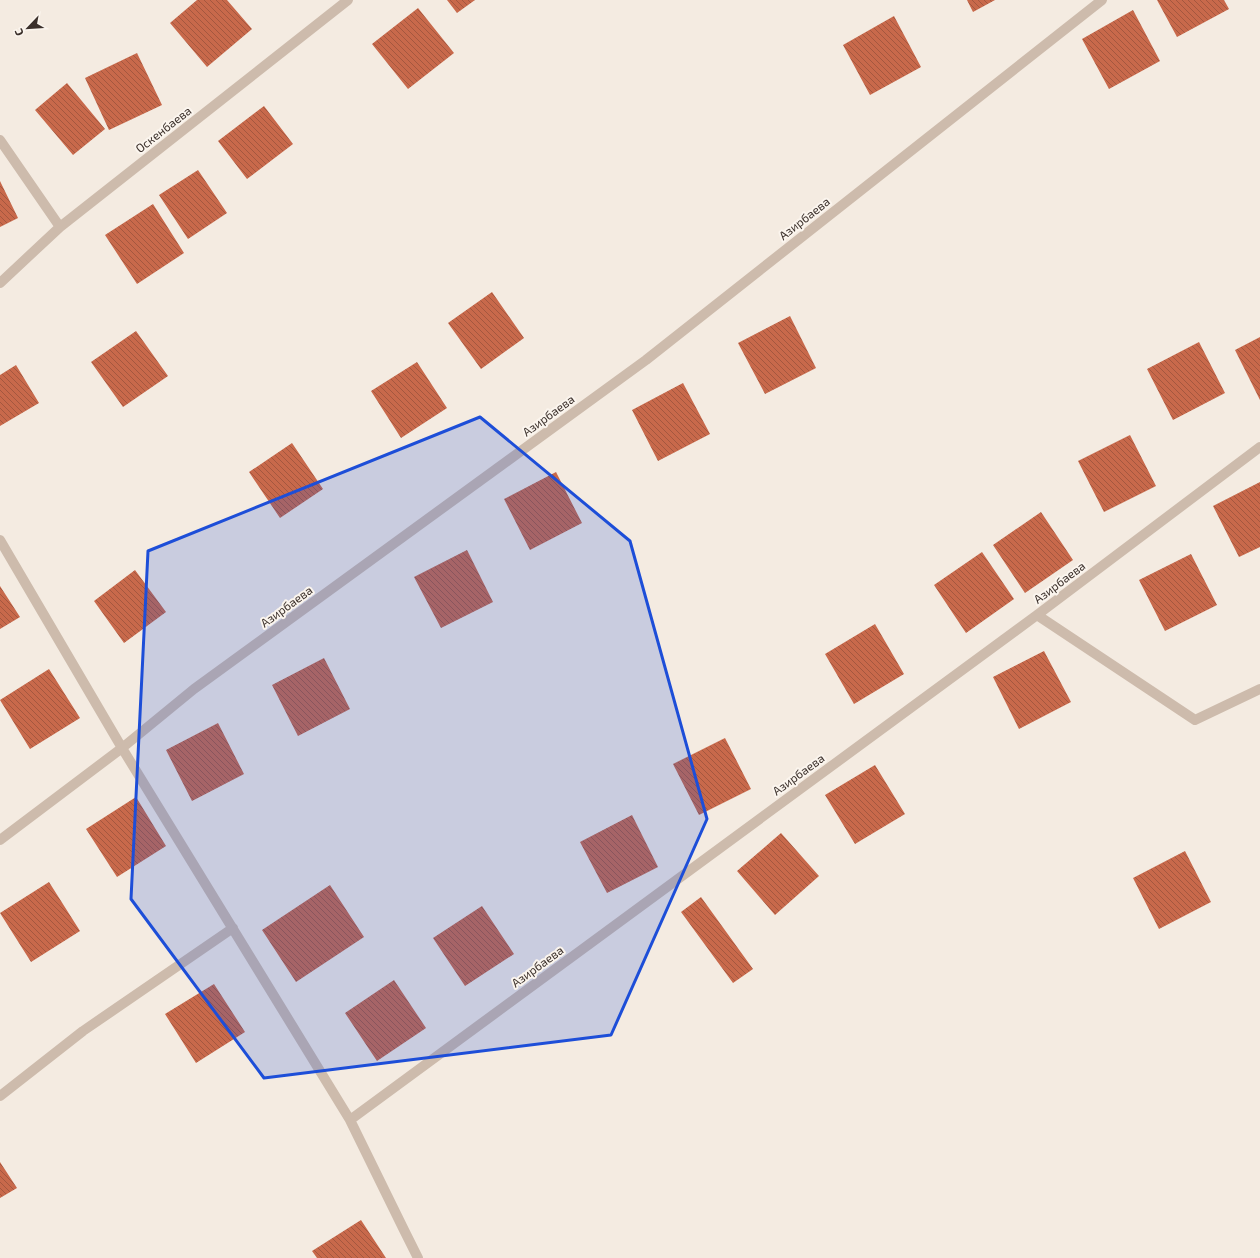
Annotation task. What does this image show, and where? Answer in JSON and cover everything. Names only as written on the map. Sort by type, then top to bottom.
[{"type":"street","name":"Оскенбаева","points":[[0,283],[60,226],[348,0]]},
{"type":"street","name":"Азирбаева","points":[[0,840],[122,748],[194,689],[646,360],[1102,0]]},
{"type":"street","points":[[0,140],[60,226]]},
{"type":"street","name":"Азирбаева","points":[[350,1120],[1037,615],[1260,447]]},
{"type":"street","points":[[0,540],[122,748],[350,1120],[418,1258]]},
{"type":"street","points":[[1037,615],[1195,720],[1260,689]]},
{"type":"street","points":[[0,1096],[83,1031],[233,928]]},
{"type":"highlighted area","points":[[480,417],[630,541],[707,819],[611,1035],[264,1078],[131,899],[148,551]]},
{"type":"building","points":[[197,0],[227,0],[252,29],[207,67],[170,23]]},
{"type":"building","points":[[447,0],[475,0],[457,13]]},
{"type":"building","points":[[967,0],[995,0],[973,12]]},
{"type":"building","points":[[1157,0],[1224,0],[1229,9],[1177,37]]},
{"type":"building","points":[[418,8],[454,53],[408,89],[372,44]]},
{"type":"building","points":[[1133,10],[1160,61],[1109,89],[1082,39]]},
{"type":"building","points":[[894,16],[921,67],[870,95],[843,45]]},
{"type":"building","points":[[137,53],[162,105],[109,130],[85,78]]},
{"type":"building","points":[[67,83],[105,129],[73,155],[35,110]]},
{"type":"building","points":[[264,106],[293,144],[247,179],[218,141]]},
{"type":"building","points":[[198,170],[227,213],[188,239],[159,195]]},
{"type":"building","points":[[0,181],[18,218],[0,227]]},
{"type":"building","points":[[153,204],[184,253],[137,284],[105,235]]},
{"type":"building","points":[[492,292],[524,338],[481,369],[448,323]]},
{"type":"building","points":[[790,316],[816,368],[765,394],[738,343]]},
{"type":"building","points":[[136,331],[168,376],[123,407],[91,362]]},
{"type":"building","points":[[1260,337],[1260,400],[1235,350]]},
{"type":"building","points":[[1199,342],[1225,393],[1173,420],[1147,369]]},
{"type":"building","points":[[417,362],[447,408],[401,438],[371,391]]},
{"type":"building","points":[[16,365],[39,403],[0,426],[0,375]]},
{"type":"building","points":[[683,383],[710,434],[658,461],[632,410]]},
{"type":"building","points":[[1130,435],[1156,486],[1104,512],[1078,461]]},
{"type":"building","points":[[292,443],[323,489],[280,518],[249,472]]},
{"type":"building","points":[[556,472],[582,523],[530,550],[504,499]]},
{"type":"building","points":[[1260,482],[1260,547],[1239,557],[1213,506]]},
{"type":"building","points":[[1041,512],[1073,560],[1025,593],[993,545]]},
{"type":"building","points":[[467,550],[493,602],[441,628],[414,577]]},
{"type":"building","points":[[982,552],[1014,599],[966,633],[934,585]]},
{"type":"building","points":[[1191,554],[1217,605],[1165,631],[1139,580]]},
{"type":"building","points":[[135,570],[166,612],[124,643],[94,601]]},
{"type":"building","points":[[0,586],[20,617],[0,629]]},
{"type":"building","points":[[875,624],[904,674],[854,704],[825,654]]},
{"type":"building","points":[[1044,651],[1071,702],[1019,729],[993,677]]},
{"type":"building","points":[[324,658],[350,709],[298,736],[272,685]]},
{"type":"building","points":[[49,669],[80,718],[30,749],[0,700]]},
{"type":"building","points":[[218,723],[244,774],[192,801],[166,750]]},
{"type":"building","points":[[725,738],[751,789],[699,815],[673,764]]},
{"type":"building","points":[[875,765],[905,814],[855,844],[825,795]]},
{"type":"building","points":[[136,797],[166,846],[117,877],[86,829]]},
{"type":"building","points":[[632,815],[658,867],[607,893],[580,842]]},
{"type":"building","points":[[781,833],[819,876],[775,915],[737,871]]},
{"type":"building","points":[[1185,851],[1211,902],[1159,929],[1133,878]]},
{"type":"building","points":[[49,882],[80,931],[31,962],[0,913]]},
{"type":"building","points":[[330,885],[364,937],[296,982],[262,930]]},
{"type":"building","points":[[701,897],[753,969],[733,983],[681,912]]},
{"type":"building","points":[[482,906],[514,954],[465,986],[433,938]]},
{"type":"building","points":[[394,980],[426,1028],[377,1061],[345,1013]]},
{"type":"building","points":[[214,984],[245,1032],[196,1063],[165,1014]]},
{"type":"building","points":[[0,1162],[17,1188],[0,1198]]},
{"type":"building","points":[[361,1220],[386,1258],[317,1258],[312,1251]]}]
